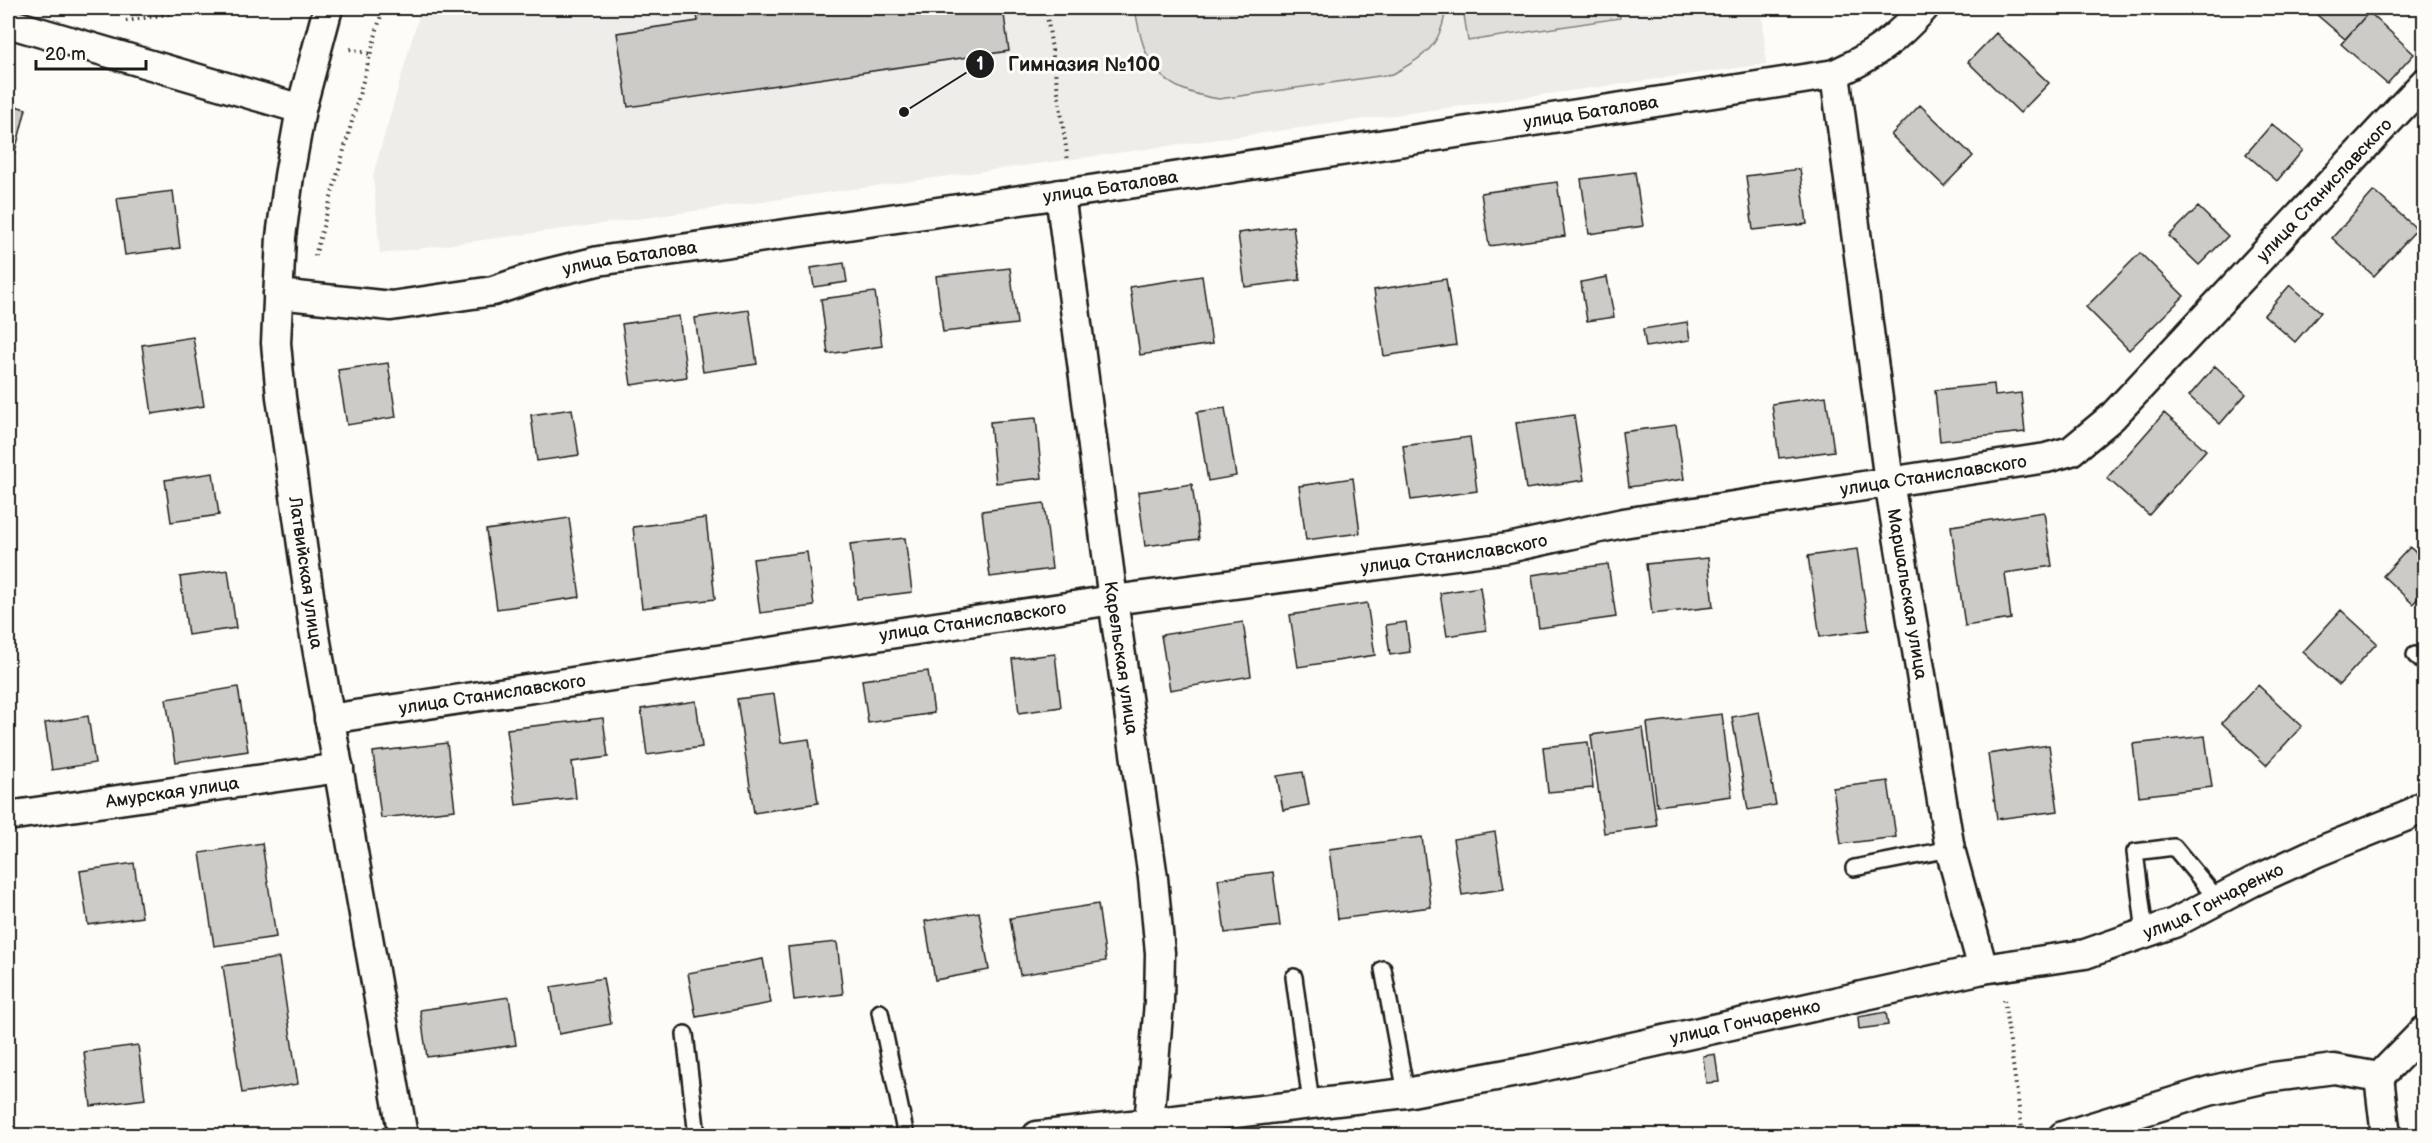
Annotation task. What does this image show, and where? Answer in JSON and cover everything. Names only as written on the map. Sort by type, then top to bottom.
[{"type":"street","name":"Латвийская улица","points":[[328,8],[301,109],[289,176],[281,237],[276,344],[281,397],[314,630],[403,1136]]},
{"type":"street","name":"улица Баталова","points":[[278,294],[392,306],[493,291],[542,275],[598,261],[1060,194],[1835,74],[1867,59],[1883,48],[1899,36],[1924,8]]},
{"type":"street","points":[[8,23],[301,109]]},
{"type":"street","name":"Маршальская улица","points":[[1835,74],[1889,482],[1950,849],[1983,969]]},
{"type":"street","name":"улица Станиславского","points":[[329,719],[1113,600],[1508,548],[1623,524],[2046,458],[2071,450],[2112,417],[2424,83]]},
{"type":"street","name":"Карельская улица","points":[[1060,194],[1113,600],[1153,878],[1160,953],[1159,1002],[1149,1124]]},
{"type":"street","name":"Амурская улица","points":[[8,816],[339,768]]},
{"type":"street","name":"улица Гончаренко","points":[[1037,1136],[1406,1092],[1533,1069],[1983,969],[2085,954],[2174,923],[2315,853],[2407,816],[2424,805]]},
{"type":"street","points":[[2379,1077],[2424,1031]]},
{"type":"street","points":[[2063,1136],[2209,1091],[2266,1078],[2334,1069],[2379,1077]]},
{"type":"street","points":[[2379,1077],[2386,1136]]},
{"type":"lane","points":[[2145,933],[2135,852],[2174,847],[2218,900]]},
{"type":"lane","points":[[1854,868],[1950,849]]},
{"type":"lane","points":[[1383,969],[1406,1092]]},
{"type":"lane","points":[[1294,977],[1311,1103]]},
{"type":"lane","points":[[880,1012],[906,1136]]},
{"type":"lane","points":[[685,1034],[697,1136]]},
{"type":"path","points":[[1046,8],[1068,159],[1060,194]]},
{"type":"path","points":[[2006,1014],[2023,1136]]},
{"type":"path","points":[[1919,1136],[1954,1131],[1966,1136]]},
{"type":"shaded area","points":[[421,8],[1762,8],[1766,64],[380,254],[373,175]]},
{"type":"shaded area","points":[[1135,8],[1446,8],[1440,32],[1430,48],[1393,74],[1219,99],[1181,89],[1158,72],[1149,60],[1143,45]]},
{"type":"shaded area","points":[[1463,8],[1618,8],[1620,18],[1468,41]]},
{"type":"building","points":[[696,8],[751,8],[752,14],[797,8],[1003,8],[1009,51],[628,107],[617,33],[698,21]]},
{"type":"building","points":[[2309,8],[2363,8],[2369,12],[2345,39]]},
{"type":"building","points":[[2369,12],[2414,54],[2387,84],[2341,44]]},
{"type":"building","points":[[1996,33],[2049,83],[2020,113],[1968,62]]},
{"type":"building","points":[[8,104],[26,109],[15,152],[8,150]]},
{"type":"building","points":[[1920,105],[1973,156],[1944,186],[1891,135]]},
{"type":"building","points":[[2272,124],[2303,150],[2277,181],[2246,154]]},
{"type":"building","points":[[1800,169],[1807,224],[1753,230],[1746,176]]},
{"type":"building","points":[[1635,172],[1643,226],[1589,234],[1581,179]]},
{"type":"building","points":[[1557,182],[1565,236],[1489,246],[1481,193]]},
{"type":"building","points":[[173,191],[180,248],[125,255],[117,198]]},
{"type":"building","points":[[2374,191],[2417,229],[2374,276],[2332,238]]},
{"type":"building","points":[[2198,207],[2228,236],[2199,265],[2169,236]]},
{"type":"building","points":[[1293,226],[1300,280],[1245,287],[1238,233]]},
{"type":"building","points":[[2140,253],[2184,296],[2129,350],[2086,307]]},
{"type":"building","points":[[844,263],[847,282],[814,287],[811,268]]},
{"type":"building","points":[[1010,268],[1017,324],[943,332],[936,276]]},
{"type":"building","points":[[1202,276],[1212,344],[1140,355],[1130,287]]},
{"type":"building","points":[[1607,277],[1614,317],[1587,321],[1581,282]]},
{"type":"building","points":[[1446,279],[1456,345],[1384,356],[1374,290]]},
{"type":"building","points":[[2290,285],[2321,312],[2295,342],[2264,315]]},
{"type":"building","points":[[875,292],[882,346],[828,354],[821,299]]},
{"type":"building","points":[[749,310],[757,364],[703,372],[695,318]]},
{"type":"building","points":[[679,316],[687,377],[631,385],[622,324]]},
{"type":"building","points":[[1687,322],[1690,340],[1646,347],[1643,329]]},
{"type":"building","points":[[193,337],[204,406],[152,414],[142,345]]},
{"type":"building","points":[[388,363],[396,417],[347,425],[338,370]]},
{"type":"building","points":[[2215,366],[2246,394],[2220,424],[2189,396]]},
{"type":"building","points":[[1994,384],[1995,396],[2021,393],[2025,432],[1940,441],[1935,390]]},
{"type":"building","points":[[1826,396],[1834,451],[1779,458],[1772,404]]},
{"type":"building","points":[[1225,408],[1236,476],[1208,481],[1197,412]]},
{"type":"building","points":[[572,409],[579,455],[537,461],[531,415]]},
{"type":"building","points":[[2164,413],[2206,450],[2149,515],[2107,478]]},
{"type":"building","points":[[1574,415],[1584,480],[1526,489],[1516,423]]},
{"type":"building","points":[[1036,418],[1042,478],[996,483],[990,422]]},
{"type":"building","points":[[1676,425],[1684,479],[1629,487],[1622,432]]},
{"type":"building","points":[[1470,437],[1477,491],[1411,500],[1403,446]]},
{"type":"building","points":[[213,473],[219,515],[171,522],[165,480]]},
{"type":"building","points":[[1353,478],[1360,533],[1306,540],[1299,486]]},
{"type":"building","points":[[1192,484],[1199,539],[1145,546],[1138,492]]},
{"type":"building","points":[[1044,503],[1052,569],[990,577],[982,511]]},
{"type":"building","points":[[2044,512],[2052,566],[2005,573],[2011,619],[1965,626],[1951,526]]},
{"type":"building","points":[[569,518],[580,597],[497,609],[486,530]]},
{"type":"building","points":[[706,518],[715,599],[642,608],[633,527]]},
{"type":"building","points":[[905,538],[912,592],[857,599],[850,544]]},
{"type":"building","points":[[2410,547],[2424,561],[2424,591],[2413,604],[2383,576]]},
{"type":"building","points":[[1857,549],[1869,630],[1820,637],[1808,556]]},
{"type":"building","points":[[807,552],[814,606],[760,613],[753,559]]},
{"type":"building","points":[[1708,558],[1713,607],[1652,614],[1646,564]]},
{"type":"building","points":[[1608,564],[1616,617],[1539,628],[1532,575]]},
{"type":"building","points":[[228,570],[236,628],[188,635],[180,577]]},
{"type":"building","points":[[1480,587],[1486,630],[1447,636],[1440,593]]},
{"type":"building","points":[[1367,603],[1375,655],[1298,667],[1290,615]]},
{"type":"building","points":[[2341,610],[2377,643],[2339,685],[2303,652]]},
{"type":"building","points":[[1243,622],[1251,676],[1170,690],[1161,635]]},
{"type":"building","points":[[1406,622],[1410,652],[1390,655],[1386,625]]},
{"type":"building","points":[[1055,654],[1061,707],[1019,713],[1012,659]]},
{"type":"building","points":[[928,671],[934,713],[868,723],[862,680]]},
{"type":"building","points":[[2258,685],[2302,726],[2266,765],[2222,723]]},
{"type":"building","points":[[238,687],[248,751],[176,762],[166,699]]},
{"type":"building","points":[[774,694],[781,743],[809,739],[818,803],[754,813],[737,699]]},
{"type":"building","points":[[696,701],[702,747],[647,755],[641,709]]},
{"type":"building","points":[[1759,712],[1776,805],[1748,810],[1732,717]]},
{"type":"building","points":[[1722,714],[1732,796],[1657,806],[1647,723]]},
{"type":"building","points":[[88,716],[95,763],[52,770],[45,723]]},
{"type":"building","points":[[603,718],[608,757],[572,762],[576,798],[516,805],[507,729]]},
{"type":"building","points":[[1643,728],[1657,826],[1604,833],[1591,735]]},
{"type":"building","points":[[2205,736],[2212,787],[2139,796],[2133,744]]},
{"type":"building","points":[[1588,742],[1593,788],[1548,792],[1543,747]]},
{"type":"building","points":[[447,743],[455,810],[381,818],[373,752]]},
{"type":"building","points":[[2049,745],[2058,811],[1997,819],[1988,754]]},
{"type":"building","points":[[1303,772],[1309,805],[1283,810],[1277,776]]},
{"type":"building","points":[[1888,781],[1896,837],[1841,844],[1833,788]]},
{"type":"building","points":[[1495,832],[1504,889],[1462,895],[1453,839]]},
{"type":"building","points":[[1422,837],[1431,907],[1338,919],[1329,849]]},
{"type":"building","points":[[262,843],[276,937],[214,946],[200,853]]},
{"type":"building","points":[[134,863],[142,917],[88,925],[80,871]]},
{"type":"building","points":[[1273,872],[1280,926],[1225,933],[1218,879]]},
{"type":"building","points":[[1098,904],[1106,961],[1020,975],[1010,918]]},
{"type":"building","points":[[979,912],[989,970],[935,980],[925,921]]},
{"type":"building","points":[[837,942],[843,994],[794,1000],[788,947]]},
{"type":"building","points":[[279,958],[298,1084],[242,1093],[223,966]]},
{"type":"building","points":[[763,959],[771,1003],[696,1017],[688,973]]},
{"type":"building","points":[[603,978],[611,1024],[559,1034],[551,987]]},
{"type":"building","points":[[509,997],[516,1045],[427,1057],[420,1010]]},
{"type":"building","points":[[1886,1012],[1888,1025],[1859,1029],[1858,1017]]},
{"type":"building","points":[[138,1045],[145,1099],[91,1106],[84,1052]]},
{"type":"building","points":[[1715,1054],[1719,1082],[1706,1083],[1703,1056]]},
{"type":"place","name":"Гимназия №100","points":[[904,112]]}]
